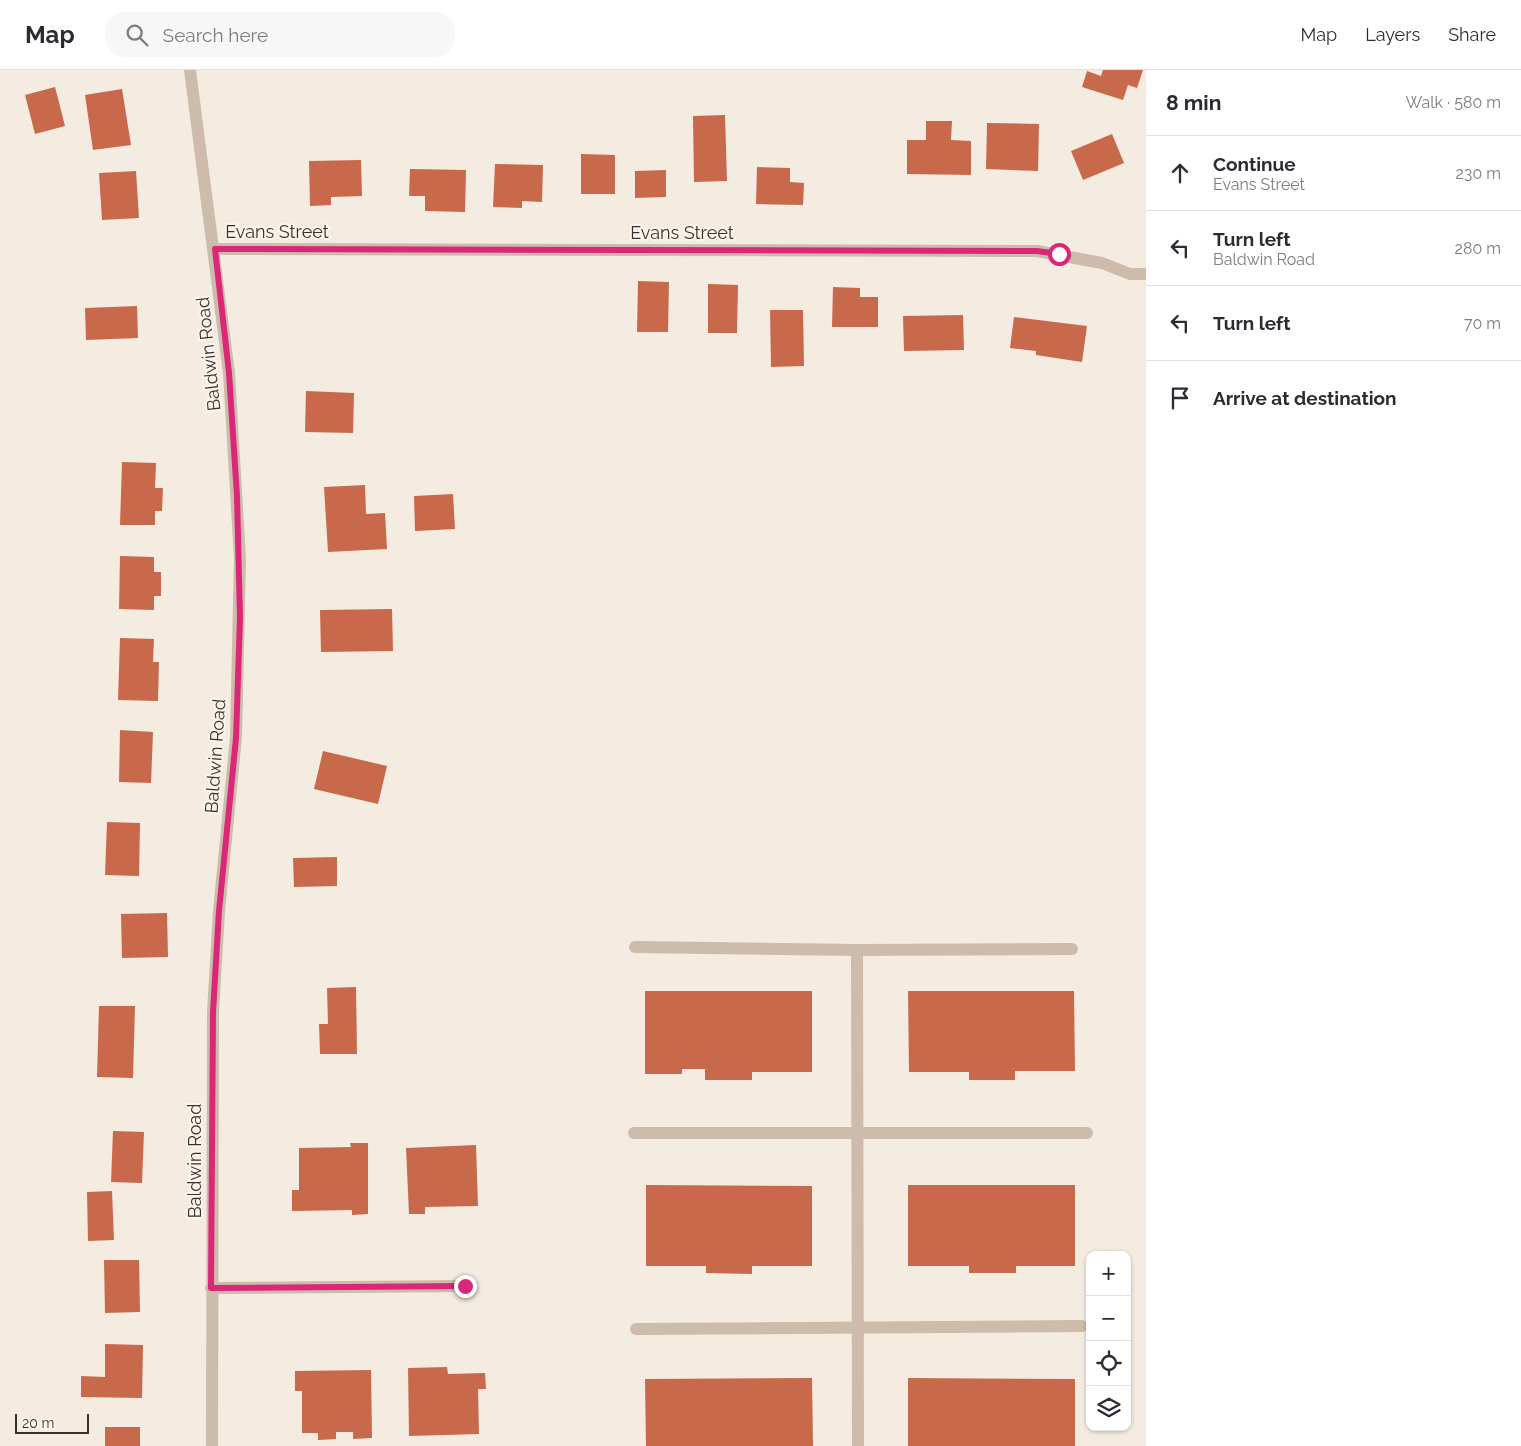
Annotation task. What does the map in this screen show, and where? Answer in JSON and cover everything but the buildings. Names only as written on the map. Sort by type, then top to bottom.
[{"type":"street","name":"Baldwin Road","points":[[190,70],[215,249],[230,382],[237,496],[240,618],[236,738],[219,911],[213,1012],[212,1446]]},
{"type":"street","name":"Evans Street","points":[[215,249],[1037,251],[1102,263],[1130,274],[1146,274]]},
{"type":"street","points":[[635,947],[856,950],[1072,949]]},
{"type":"street","points":[[856,950],[858,1446]]},
{"type":"street","points":[[634,1133],[1087,1133]]},
{"type":"street","points":[[211,1288],[465,1286]]},
{"type":"street","points":[[636,1329],[1082,1326]]},
{"type":"route","points":[[465,1286],[211,1288],[213,1012],[219,911],[236,738],[240,618],[240,559],[229,373],[215,249],[852,249],[1037,251],[1059,254]]}]
